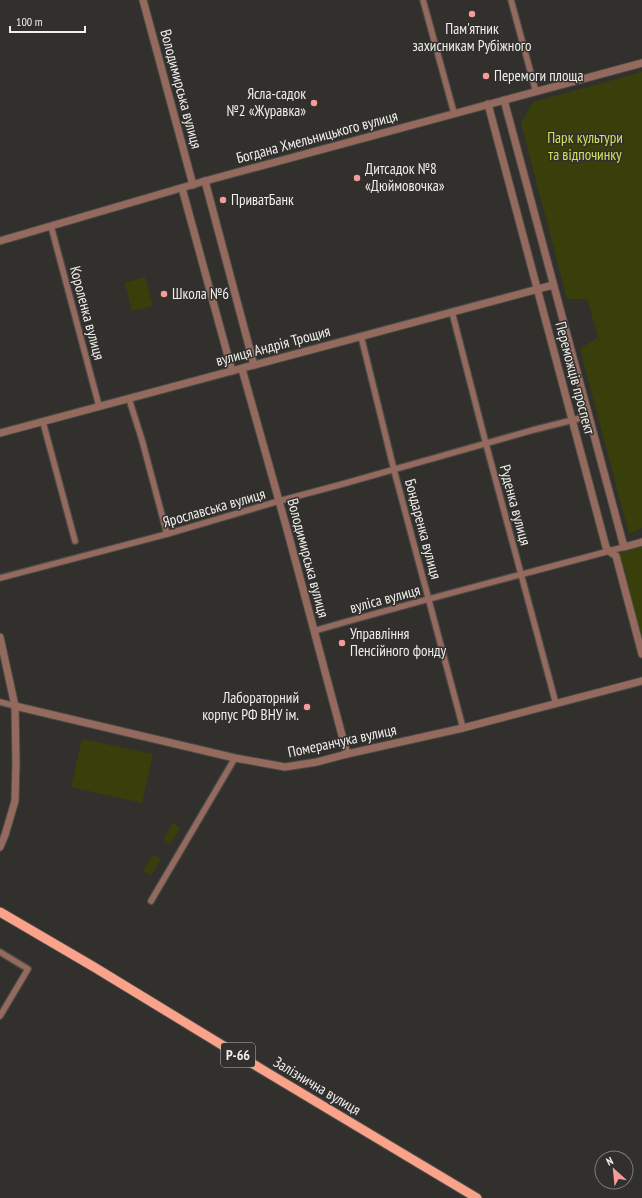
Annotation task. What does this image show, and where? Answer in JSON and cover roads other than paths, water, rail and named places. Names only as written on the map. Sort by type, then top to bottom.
[{"type":"main road","name":"Залізнична вулиця","points":[[0,912],[106,974],[477,1198]]},
{"type":"street","name":"Володимирська вулиця","points":[[143,0],[193,185]]},
{"type":"street","points":[[423,0],[454,113]]},
{"type":"street","points":[[511,0],[536,92]]},
{"type":"street","name":"Богдана Хмельницького вулиця","points":[[0,241],[205,181],[642,63]]},
{"type":"street","name":"Переможців проспект","points":[[504,100],[624,547]]},
{"type":"street","name":"Переможців проспект","points":[[488,104],[606,547],[616,556],[642,654]]},
{"type":"street","points":[[205,181],[254,365]]},
{"type":"street","points":[[182,188],[232,371]]},
{"type":"street","name":"Короленка вулиця","points":[[51,226],[100,406]]},
{"type":"street","name":"вулиця Андрія Трощия","points":[[0,433],[553,285]]},
{"type":"street","name":"Руденка вулиця","points":[[452,312],[556,704]]},
{"type":"street","name":"Бондаренка вулиця","points":[[361,336],[394,470],[463,728]]},
{"type":"street","name":"Володимирська вулиця","points":[[242,369],[347,754]]},
{"type":"street","points":[[129,399],[142,440],[167,534]]},
{"type":"street","name":"Ярославська вулиця","points":[[0,578],[167,534],[279,501],[533,430],[589,416]]},
{"type":"street","points":[[43,422],[75,541]]},
{"type":"street","points":[[624,547],[642,542]]},
{"type":"street","name":"вуліса вулиця","points":[[314,631],[385,610],[429,600],[624,547]]},
{"type":"street","points":[[0,637],[15,706],[16,762],[15,801],[0,848]]},
{"type":"street","name":"Померанчука вулиця","points":[[0,702],[235,758],[285,768],[463,728],[642,681]]},
{"type":"street","points":[[151,901],[235,758]]},
{"type":"street","points":[[0,952],[28,969],[0,1016]]},
{"type":"place","name":"Пам'ятник захисникам Рубіжного","points":[[472,14]]},
{"type":"place","name":"Перемоги площа","points":[[486,76]]},
{"type":"place","name":"Ясла-садок №2 «Журавка»","points":[[314,103]]},
{"type":"place","name":"Дитсадок №8 «Дюймовочка»","points":[[357,178]]},
{"type":"place","name":"ПриватБанк","points":[[223,200]]},
{"type":"place","name":"Школа №6","points":[[164,294]]},
{"type":"place","name":"Управління Пенсійного фонду","points":[[342,643]]},
{"type":"place","name":"Лабораторний корпус РФ ВНУ ім.","points":[[307,707]]},
{"type":"park label","name":"Парк культури та відпочинку","points":[[585,146]]}]
